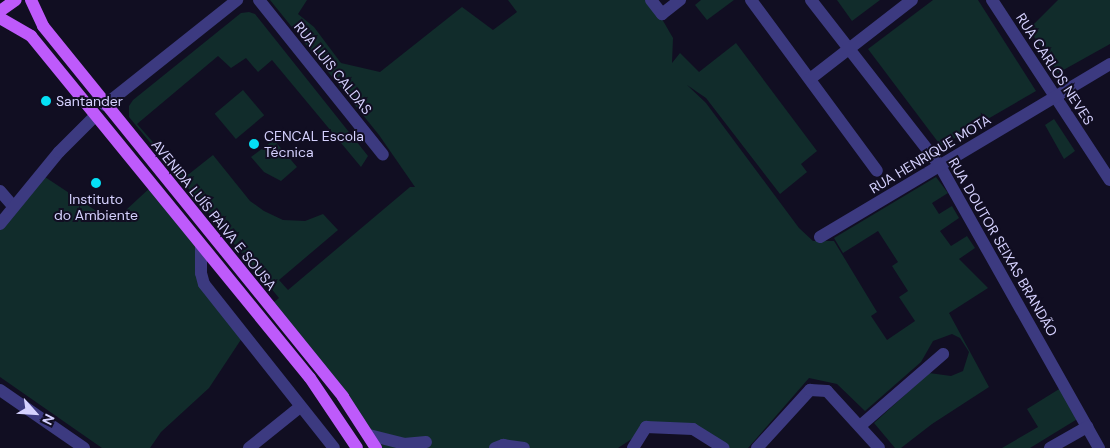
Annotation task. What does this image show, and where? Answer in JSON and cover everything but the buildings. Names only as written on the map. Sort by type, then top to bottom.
[{"type":"main road","points":[[0,11],[16,0]]},
{"type":"main road","name":"AVENIDA LUÍS PAIVA E SOUSA","points":[[31,0],[43,26],[343,397],[376,448]]},
{"type":"main road","points":[[0,18],[31,36],[201,247],[310,378],[357,448]]},
{"type":"street","points":[[105,105],[238,0]]},
{"type":"street","name":"RUA LUIS CALDAS","points":[[259,0],[383,155]]},
{"type":"street","points":[[651,0],[662,14],[680,0]]},
{"type":"street","points":[[751,0],[877,171]]},
{"type":"street","name":"RUA DOUTOR SEIXAS BRANDÃO","points":[[811,0],[940,166],[1099,448]]},
{"type":"street","points":[[810,79],[912,0]]},
{"type":"street","name":"RUA CARLOS NEVES","points":[[992,0],[1110,180]]},
{"type":"street","name":"RUA HENRIQUE MOTA","points":[[820,237],[1055,95],[1110,64]]},
{"type":"street","points":[[0,224],[59,152],[95,116]]},
{"type":"street","points":[[0,191],[13,206]]},
{"type":"street","points":[[201,247],[201,273],[204,284],[300,402],[300,407],[334,448]]},
{"type":"street","points":[[860,426],[943,354]]},
{"type":"street","points":[[0,390],[6,399],[84,448]]},
{"type":"street","points":[[757,448],[810,390],[827,391],[879,448]]},
{"type":"street","points":[[250,448],[300,407]]},
{"type":"street","points":[[633,448],[646,427],[693,429],[724,448]]},
{"type":"street","points":[[1050,448],[1087,427]]},
{"type":"street","points":[[369,435],[404,444],[428,442]]},
{"type":"street","points":[[495,448],[503,444],[524,448]]},
{"type":"green space","points":[[270,0],[307,0],[298,14],[314,27],[341,63],[380,72],[462,7],[493,30],[517,12],[508,0],[651,0],[673,38],[672,63],[680,53],[699,72],[736,43],[817,151],[801,164],[807,172],[780,194],[706,98],[687,85],[706,103],[799,228],[813,241],[834,241],[877,312],[871,316],[887,340],[915,321],[899,297],[908,291],[892,266],[898,262],[878,231],[843,253],[834,238],[936,177],[948,193],[932,203],[939,214],[952,206],[959,218],[940,231],[951,246],[967,236],[975,248],[959,259],[988,288],[949,313],[989,387],[932,424],[901,448],[895,448],[874,423],[929,373],[951,376],[963,371],[969,352],[960,338],[952,334],[933,341],[921,362],[865,411],[837,384],[809,378],[748,448],[725,448],[672,424],[650,427],[618,448],[376,448],[269,306],[279,298],[129,117],[129,106],[133,100],[241,13],[249,12],[255,14],[368,156],[361,167],[272,60],[258,72],[246,58],[231,68],[218,56],[137,124],[174,166],[189,174],[213,155],[250,201],[264,211],[283,220],[305,221],[323,214],[338,230],[279,280],[288,290],[410,187],[415,187],[379,135]]},
{"type":"green space","points":[[701,0],[734,0],[707,20],[695,5]]},
{"type":"green space","points":[[837,0],[880,0],[852,21]]},
{"type":"green space","points":[[933,0],[978,0],[1036,91],[941,146],[868,49]]},
{"type":"green space","points":[[1058,0],[1110,0],[1110,44],[1058,73],[1029,29]]},
{"type":"green space","points":[[243,90],[264,115],[236,139],[215,114]]},
{"type":"green space","points":[[1054,119],[1075,151],[1064,159],[1045,125]]},
{"type":"green space","points":[[274,140],[297,167],[281,181],[264,172],[251,157]]},
{"type":"green space","points":[[45,177],[113,222],[152,186],[201,247],[201,273],[244,335],[209,388],[161,432],[150,448],[102,448],[0,377],[0,224]]},
{"type":"green space","points":[[1064,386],[1079,418],[1030,448],[1002,448],[1038,427],[1027,409]]},
{"type":"place","name":"Santander","points":[[46,101]]},
{"type":"place","name":"CENCAL Escola Técnica","points":[[254,144]]},
{"type":"place","name":"Instituto do Ambiente","points":[[96,183]]}]
